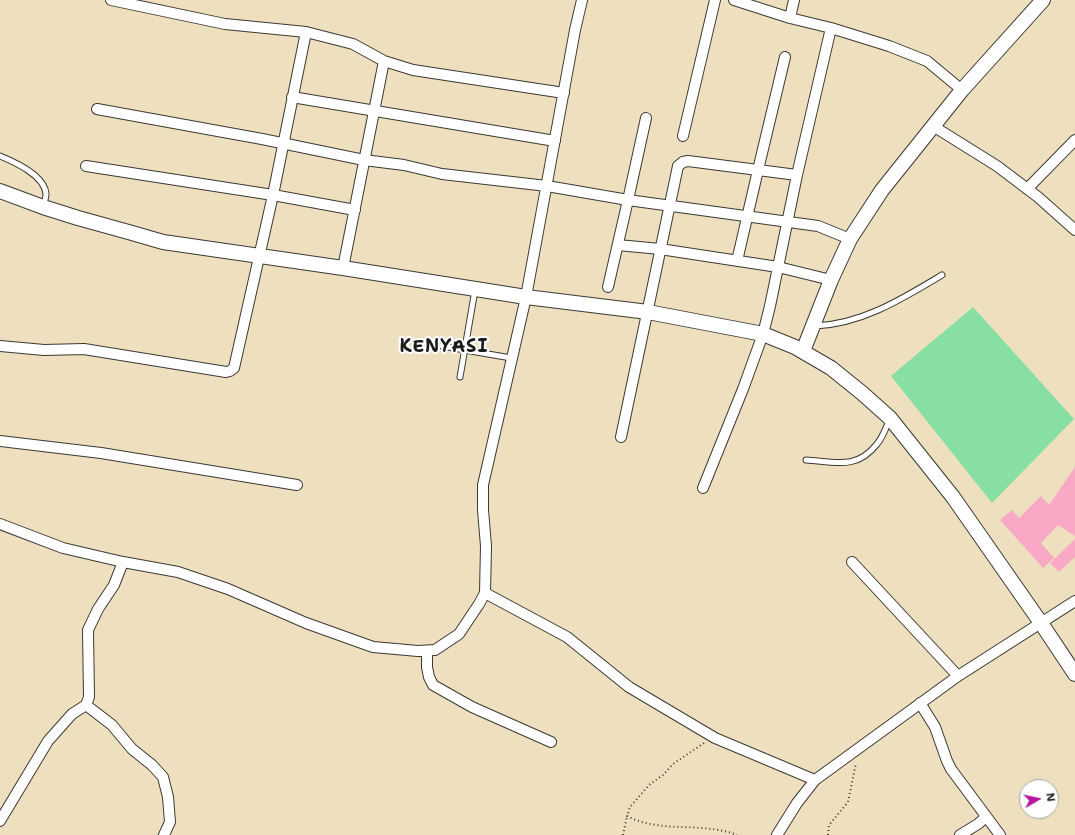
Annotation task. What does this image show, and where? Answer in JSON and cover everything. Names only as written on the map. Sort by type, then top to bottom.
[{"type":"street","points":[[110,0],[226,24],[306,32],[353,44],[384,61],[413,70],[564,92]]},
{"type":"street","points":[[0,524],[63,548],[123,562],[178,572],[228,589],[306,623],[373,647],[418,651],[435,650],[458,634],[485,593],[486,546],[483,485],[526,297],[575,30],[582,0]]},
{"type":"street","points":[[683,136],[715,0]]},
{"type":"street","points":[[734,0],[790,18],[831,28],[888,46],[927,61],[962,90]]},
{"type":"street","points":[[790,18],[794,0]]},
{"type":"street","points":[[803,351],[831,280],[850,239],[882,190],[962,90],[1043,0]]},
{"type":"street","points":[[703,488],[743,389],[763,334],[797,175],[831,28]]},
{"type":"street","points":[[0,346],[44,350],[84,349],[226,372],[234,368],[260,256],[306,32]]},
{"type":"street","points":[[737,261],[785,57]]},
{"type":"street","points":[[343,268],[384,61]]},
{"type":"street","points":[[292,97],[555,141]]},
{"type":"street","points":[[97,109],[364,160],[404,165],[442,174],[547,186],[628,200],[818,226],[850,239]]},
{"type":"street","points":[[608,287],[646,118]]},
{"type":"street","points":[[933,126],[997,166],[1038,196],[1075,230]]},
{"type":"street","points":[[1027,189],[1075,140]]},
{"type":"street","points":[[621,437],[678,166],[682,162],[688,161],[797,175]]},
{"type":"street","points":[[86,166],[273,195],[355,210]]},
{"type":"street","points":[[0,191],[78,218],[132,232],[163,242],[343,268],[526,297],[648,312],[763,334],[803,351],[831,368],[890,418],[953,497],[1075,674]]},
{"type":"street","points":[[618,245],[660,249],[778,267],[831,280]]},
{"type":"street","points":[[0,441],[101,453],[297,485]]},
{"type":"street","points":[[0,821],[48,741],[72,714],[86,705],[89,696],[88,630],[98,609],[114,585],[123,562]]},
{"type":"street","points":[[852,562],[958,676]]},
{"type":"street","points":[[485,593],[567,637],[630,687],[715,738],[815,780]]},
{"type":"street","points":[[777,835],[797,803],[815,780],[958,676],[1075,601]]},
{"type":"street","points":[[427,651],[426,667],[433,685],[472,707],[551,742]]},
{"type":"street","points":[[920,703],[935,727],[947,761],[1000,835]]},
{"type":"street","points":[[86,705],[112,725],[132,749],[152,765],[163,777],[168,797],[170,822],[164,835]]},
{"type":"street","points":[[960,835],[978,824],[986,816]]},
{"type":"lane","points":[[0,156],[12,160],[40,179],[46,195],[43,207]]},
{"type":"lane","points":[[814,326],[832,325],[862,317],[910,294],[942,275]]},
{"type":"lane","points":[[460,377],[475,289]]},
{"type":"lane","points":[[442,346],[512,358]]},
{"type":"lane","points":[[806,460],[848,463],[865,457],[878,443],[890,418]]},
{"type":"path","points":[[622,835],[630,807],[649,785],[663,775],[673,764],[699,745],[715,738]]},
{"type":"path","points":[[828,835],[829,825],[848,802],[856,768],[856,750]]},
{"type":"path","points":[[627,816],[634,820],[658,826],[704,827],[737,835]]},
{"type":"green space","points":[[973,307],[1074,419],[992,503],[891,376]]},
{"type":"building","points":[[1075,467],[1075,536],[1058,525],[1041,543],[1054,558],[1043,568],[1000,520],[1012,510],[1019,518],[1041,496],[1049,505]]},
{"type":"building","points":[[1075,539],[1075,557],[1059,572],[1050,563]]},
{"type":"district","name":"KENYASI","points":[[444,347]]}]
